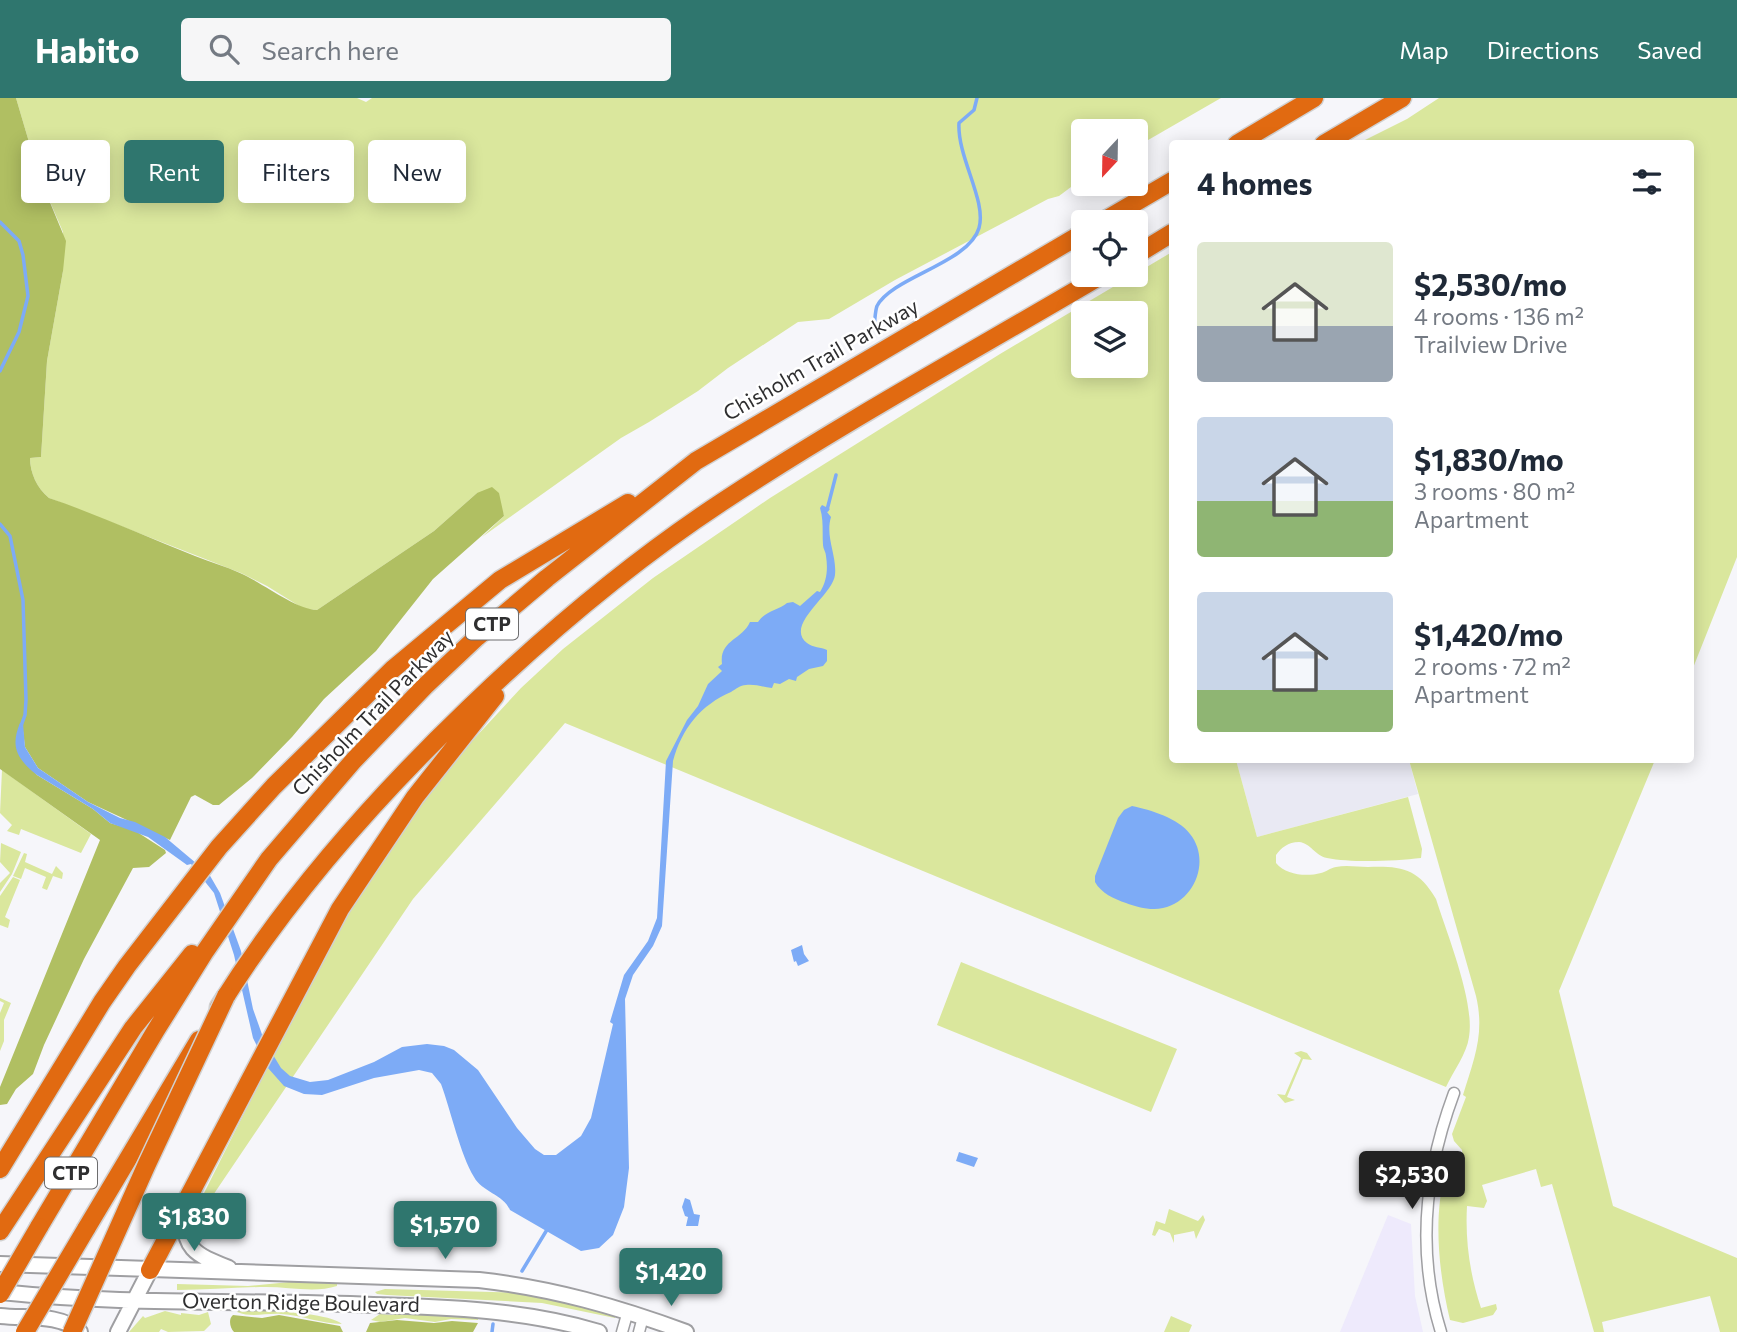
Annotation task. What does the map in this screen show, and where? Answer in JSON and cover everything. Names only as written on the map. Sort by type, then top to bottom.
[{"type":"highway","points":[[1244,140],[1314,98]]},
{"type":"highway","points":[[1331,140],[1402,98]]},
{"type":"highway","points":[[1122,210],[1169,183]]},
{"type":"highway","points":[[1148,248],[1169,235]]},
{"type":"highway","name":"Chisholm Trail Parkway","points":[[0,1293],[204,953],[269,859],[404,707],[477,637],[547,578],[696,461],[1071,240]]},
{"type":"highway","name":"CTP","points":[[25,1332],[226,996],[329,856],[411,765],[532,649],[637,563],[721,503],[1081,287]]},
{"type":"highway","points":[[0,1169],[102,1002],[147,938],[219,847],[274,786],[345,714],[442,626],[500,580],[696,461]]},
{"type":"highway","points":[[150,1270],[340,909],[415,797],[532,649]]},
{"type":"highway","points":[[0,1231],[133,1028],[269,859]]},
{"type":"highway","points":[[72,1332],[226,996]]},
{"type":"street","points":[[1441,1332],[1428,1280],[1426,1238],[1431,1166],[1440,1130],[1454,1093]]},
{"type":"street","points":[[188,1196],[183,1230],[190,1247],[203,1258],[237,1271]]},
{"type":"street","name":"Overton Ridge Boulevard","points":[[0,1264],[479,1280],[540,1288],[628,1311],[687,1332]]},
{"type":"street","points":[[118,1332],[150,1270]]},
{"type":"street","name":"Overton Ridge Boulevard","points":[[0,1293],[455,1308],[538,1318],[599,1332]]},
{"type":"street","points":[[622,1332],[628,1311]]},
{"type":"street","points":[[0,1317],[60,1320],[71,1324],[80,1332]]},
{"type":"street","points":[[639,1332],[643,1317]]},
{"type":"shaded area","points":[[1237,763],[1410,763],[1418,794],[1257,837]]},
{"type":"shaded area","points":[[1388,1215],[1411,1224],[1415,1296],[1423,1332],[1340,1332]]},
{"type":"green space","points":[[0,98],[16,98],[28,140],[21,140],[21,203],[50,203],[66,241],[47,361],[41,457],[30,458],[35,480],[49,498],[249,577],[299,605],[317,610],[434,531],[477,493],[492,487],[499,493],[504,516],[433,579],[376,651],[324,699],[252,778],[219,805],[213,805],[195,795],[191,797],[170,840],[88,802],[38,768],[25,747],[22,723],[19,755],[37,775],[93,809],[110,823],[134,830],[166,853],[149,867],[133,868],[84,959],[33,1074],[16,1089],[7,1104],[0,1105],[0,1087],[100,840],[0,769]]},
{"type":"green space","points":[[16,98],[357,98],[366,102],[372,98],[1221,98],[1148,140],[1148,119],[1071,119],[1071,187],[1059,196],[1048,199],[895,280],[829,319],[798,322],[698,391],[621,438],[482,537],[504,516],[500,505],[477,493],[434,531],[317,610],[304,609],[241,573],[49,498],[38,485],[31,469],[30,458],[41,457],[47,361],[63,271],[63,232],[51,203],[110,203],[110,140],[28,140]]},
{"type":"green space","points":[[1439,98],[1737,98],[1737,557],[1694,665],[1694,140],[1365,140],[1407,119]]},
{"type":"green space","points":[[1169,254],[1169,763],[1237,763],[1257,837],[1408,797],[1422,849],[1421,858],[1337,860],[1323,857],[1307,845],[1295,842],[1280,850],[1276,855],[1276,863],[1285,870],[1303,875],[1344,866],[1390,867],[1408,871],[1429,889],[1436,899],[1459,968],[1470,1022],[1466,1049],[1446,1087],[565,723],[413,899],[201,1213],[190,1211],[201,1199],[323,956],[415,809],[460,754],[521,688],[563,649],[653,578],[770,498],[1071,312],[1071,378],[1148,378],[1148,301],[1089,301],[1113,287],[1148,287],[1148,266]]},
{"type":"green space","points":[[1410,763],[1654,763],[1559,991],[1613,1206],[1737,1258],[1737,1332],[1720,1332],[1710,1296],[1602,1322],[1604,1332],[1594,1332],[1552,1184],[1541,1187],[1536,1169],[1482,1185],[1487,1201],[1484,1208],[1467,1206],[1468,1245],[1477,1296],[1481,1308],[1496,1304],[1497,1309],[1493,1315],[1463,1323],[1450,1320],[1440,1265],[1439,1209],[1445,1173],[1462,1158],[1462,1150],[1452,1134],[1466,1097],[1463,1095],[1479,1035],[1476,996]]},
{"type":"green space","points":[[2,770],[91,834],[81,853],[21,829],[19,835],[7,831],[12,825],[0,813]]},
{"type":"green space","points":[[1,843],[21,852],[12,874],[0,892],[0,883],[10,873],[0,862]]},
{"type":"green space","points":[[24,853],[27,854],[25,862],[52,874],[56,866],[63,873],[62,879],[53,876],[47,890],[42,888],[46,877],[25,868],[21,879],[13,876]]},
{"type":"green space","points":[[13,877],[20,880],[5,917],[10,920],[8,928],[0,925],[0,896]]},
{"type":"green space","points":[[961,962],[1177,1049],[1151,1112],[937,1025]]},
{"type":"green space","points":[[0,998],[11,1003],[4,1020],[4,1041],[0,1051],[0,1013],[4,1003]]},
{"type":"green space","points":[[1294,1053],[1307,1053],[1312,1060],[1303,1059],[1287,1097],[1295,1100],[1285,1103],[1277,1094],[1285,1095],[1301,1058]]},
{"type":"green space","points":[[1169,1209],[1198,1221],[1203,1215],[1205,1220],[1196,1239],[1194,1231],[1174,1235],[1174,1243],[1170,1233],[1159,1229],[1155,1236],[1152,1235],[1156,1221],[1165,1224]]},
{"type":"green space","points":[[300,1281],[337,1283],[337,1286],[311,1289],[266,1287],[177,1290],[177,1284],[248,1286]]},
{"type":"green space","points":[[385,1289],[523,1293],[606,1311],[615,1318],[542,1303],[387,1295],[375,1292]]},
{"type":"green space","points":[[240,1309],[309,1314],[342,1324],[289,1315],[248,1315],[237,1312]]},
{"type":"green space","points":[[165,1311],[181,1315],[208,1312],[211,1324],[204,1331],[168,1332],[161,1329],[159,1332],[129,1332],[143,1316],[145,1318]]},
{"type":"green space","points":[[380,1314],[478,1320],[371,1320]]},
{"type":"green space","points":[[233,1315],[262,1318],[279,1315],[340,1326],[343,1332],[234,1332],[230,1324]]},
{"type":"green space","points":[[1171,1316],[1192,1325],[1189,1332],[1164,1332]]},
{"type":"green space","points":[[397,1320],[478,1323],[473,1332],[366,1332],[370,1323]]},
{"type":"water","points":[[822,505],[830,509],[827,512],[831,517],[829,532],[835,575],[827,592],[801,628],[802,636],[809,645],[827,650],[827,661],[823,666],[809,669],[797,677],[796,681],[789,679],[780,684],[774,683],[772,688],[742,686],[720,697],[702,711],[687,728],[673,761],[662,926],[653,946],[633,975],[625,999],[629,1168],[624,1207],[613,1235],[599,1248],[581,1251],[510,1210],[503,1200],[478,1182],[464,1157],[441,1084],[432,1073],[419,1070],[374,1078],[322,1095],[304,1094],[284,1086],[268,1068],[253,1038],[234,955],[214,893],[191,864],[187,865],[148,837],[110,823],[93,809],[37,775],[24,764],[17,752],[17,731],[20,723],[23,723],[25,747],[38,768],[88,802],[165,837],[209,874],[220,893],[241,951],[253,1009],[264,1040],[281,1068],[290,1076],[310,1082],[328,1080],[374,1062],[402,1047],[427,1044],[444,1046],[454,1050],[478,1070],[517,1128],[535,1149],[544,1155],[556,1155],[581,1136],[591,1118],[613,1024],[610,1022],[624,975],[648,941],[657,918],[666,761],[708,684],[722,671],[718,667],[722,664],[727,645],[742,633],[750,622],[758,622],[764,615],[787,603],[793,602],[800,606],[817,591],[820,592],[827,570],[820,508]]},
{"type":"water","points":[[1132,806],[1156,812],[1179,823],[1196,844],[1199,867],[1196,878],[1184,897],[1174,904],[1154,909],[1135,906],[1112,897],[1095,882],[1118,818],[1124,810]]},
{"type":"water","points":[[802,945],[809,961],[798,966],[791,950]]},
{"type":"water","points":[[959,1152],[978,1158],[974,1167],[956,1161]]},
{"type":"water","points":[[685,1198],[690,1200],[694,1214],[700,1215],[698,1226],[686,1226],[688,1217],[682,1207]]},
{"type":"waterway","points":[[874,327],[877,306],[885,296],[961,251],[979,228],[979,205],[962,150],[959,123],[974,110],[977,98]]},
{"type":"waterway","points":[[0,222],[19,241],[28,296],[19,332],[0,371]]},
{"type":"waterway","points":[[827,510],[836,475]]},
{"type":"waterway","points":[[0,524],[10,536],[23,600],[26,700],[21,726]]},
{"type":"waterway","points":[[522,1271],[548,1228]]},
{"type":"waterway","points":[[492,1332],[493,1324]]}]
